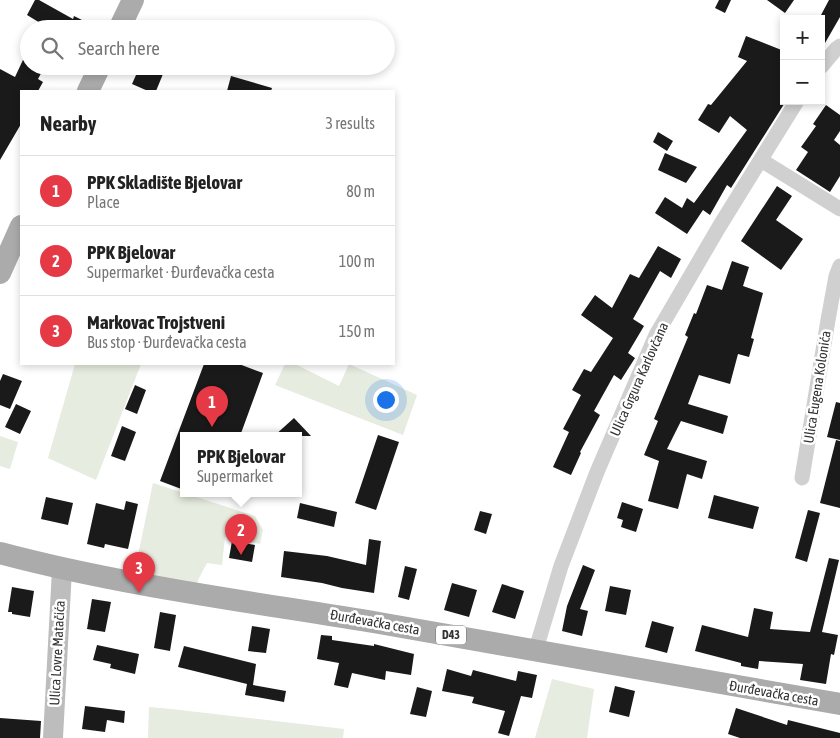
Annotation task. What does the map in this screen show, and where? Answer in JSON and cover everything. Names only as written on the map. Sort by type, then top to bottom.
[{"type":"main road","points":[[123,20],[133,0]]},
{"type":"main road","points":[[88,90],[96,75]]},
{"type":"main road","points":[[0,273],[20,228]]},
{"type":"main road","name":"Đurđevačka cesta","points":[[0,553],[98,576],[536,650],[840,704]]},
{"type":"main road","name":"Ulica Lovre Matačića","points":[[53,738],[62,569]]},
{"type":"street","points":[[825,62],[840,46]]},
{"type":"street","name":"Ulica Grgura Karlovčana","points":[[536,650],[564,557],[597,472],[656,335],[795,105]]},
{"type":"street","points":[[761,160],[840,210]]},
{"type":"street","name":"Ulica Eugena Kolonića","points":[[802,478],[828,320],[836,276],[840,266]]},
{"type":"shaded area","points":[[75,365],[141,365],[96,480],[48,458]]},
{"type":"shaded area","points":[[285,365],[297,365],[339,386],[349,365],[351,365],[417,395],[403,435],[275,385]]},
{"type":"shaded area","points":[[0,436],[18,442],[10,469],[0,466]]},
{"type":"shaded area","points":[[153,483],[180,492],[180,497],[196,497],[255,516],[263,530],[260,544],[225,537],[222,565],[207,563],[198,580],[196,592],[133,582]]},
{"type":"shaded area","points":[[552,679],[594,689],[587,738],[535,738]]},
{"type":"shaded area","points":[[149,707],[344,729],[343,738],[148,738]]},
{"type":"building","points":[[35,0],[39,0],[73,19],[74,16],[82,20],[35,20],[27,15]]},
{"type":"building","points":[[719,0],[731,0],[725,13],[715,8]]},
{"type":"building","points":[[767,0],[794,0],[785,13]]},
{"type":"building","points":[[829,0],[840,0],[840,17],[825,43],[825,15],[821,15]]},
{"type":"building","points":[[746,36],[780,49],[780,105],[783,105],[731,188],[727,185],[710,215],[703,210],[687,234],[655,213],[665,197],[682,208],[687,198],[694,203],[747,130],[730,116],[719,133],[698,120],[708,104],[711,105],[747,61],[738,57]]},
{"type":"building","points":[[20,66],[20,75],[40,75],[38,79],[43,82],[39,90],[20,90],[20,126],[0,160],[0,69],[15,77]]},
{"type":"building","points":[[136,75],[163,75],[156,90],[146,90],[132,84]]},
{"type":"building","points":[[231,76],[272,88],[271,90],[227,90]]},
{"type":"building","points":[[826,105],[840,115],[840,131],[834,140],[840,145],[840,176],[830,192],[796,170],[808,152],[801,147],[816,126],[813,124]]},
{"type":"building","points":[[658,132],[673,141],[667,151],[653,142]]},
{"type":"building","points":[[665,153],[697,167],[686,183],[658,170]]},
{"type":"building","points":[[777,186],[792,196],[776,220],[803,239],[781,270],[741,241]]},
{"type":"building","points":[[658,246],[681,259],[671,278],[660,271],[633,319],[644,326],[628,353],[635,358],[621,380],[614,375],[594,411],[600,415],[580,452],[571,475],[553,467],[569,432],[563,429],[581,395],[572,390],[584,369],[591,372],[613,338],[581,315],[595,295],[612,308],[630,274],[639,278]]},
{"type":"building","points":[[732,261],[749,267],[743,286],[763,293],[751,338],[754,339],[749,357],[738,354],[730,384],[699,375],[688,404],[728,416],[723,434],[681,421],[667,449],[707,461],[702,479],[687,474],[678,509],[648,501],[659,461],[644,455],[658,421],[654,419],[688,337],[685,335],[694,313],[696,314],[707,285],[722,290]]},
{"type":"building","points":[[204,365],[242,365],[263,373],[241,432],[180,432],[180,488],[160,481]]},
{"type":"building","points":[[3,374],[22,381],[10,409],[0,405],[0,381]]},
{"type":"building","points":[[135,385],[146,390],[137,414],[125,409]]},
{"type":"building","points":[[836,402],[840,403],[840,440],[827,437]]},
{"type":"building","points":[[16,404],[31,411],[20,434],[5,427]]},
{"type":"building","points":[[294,418],[311,436],[302,436],[302,432],[278,432]]},
{"type":"building","points":[[122,426],[136,432],[125,461],[111,456]]},
{"type":"building","points":[[378,435],[399,442],[376,510],[355,503]]},
{"type":"building","points":[[836,440],[840,441],[840,508],[820,503]]},
{"type":"building","points":[[714,495],[759,507],[753,529],[708,518]]},
{"type":"building","points":[[46,497],[73,503],[68,525],[41,519]]},
{"type":"building","points":[[126,501],[138,504],[128,549],[105,544],[104,548],[87,544],[96,503],[124,510]]},
{"type":"building","points":[[622,502],[643,509],[636,532],[621,527],[623,520],[617,518]]},
{"type":"building","points":[[300,503],[337,512],[334,527],[297,518]]},
{"type":"building","points":[[808,510],[820,513],[807,562],[795,558]]},
{"type":"building","points":[[480,511],[492,514],[486,534],[474,530]]},
{"type":"building","points":[[369,539],[381,541],[374,593],[281,577],[284,551],[327,556],[366,565]]},
{"type":"building","points":[[232,541],[255,545],[252,562],[229,558]]},
{"type":"building","points":[[829,558],[839,560],[822,632],[838,635],[834,655],[831,654],[826,684],[800,680],[803,664],[759,661],[758,669],[741,666],[741,663],[695,651],[702,625],[748,637],[754,608],[773,612],[770,629],[810,632]]},
{"type":"building","points":[[583,565],[595,570],[580,609],[588,611],[582,636],[562,631],[567,606]]},
{"type":"building","points":[[405,566],[417,569],[409,600],[398,597]]},
{"type":"building","points":[[452,583],[477,590],[469,617],[444,610]]},
{"type":"building","points":[[502,584],[524,591],[515,619],[492,612]]},
{"type":"building","points":[[610,586],[631,590],[626,615],[605,611]]},
{"type":"building","points":[[12,587],[34,591],[30,617],[8,612]]},
{"type":"building","points":[[92,599],[111,602],[105,632],[87,629]]},
{"type":"building","points":[[160,612],[176,615],[170,651],[154,648]]},
{"type":"building","points":[[652,621],[674,627],[667,653],[645,647]]},
{"type":"building","points":[[252,626],[270,629],[266,653],[248,651]]},
{"type":"building","points":[[321,635],[332,636],[332,640],[374,646],[374,644],[414,654],[411,675],[386,671],[385,680],[352,673],[348,688],[334,685],[339,663],[317,659]]},
{"type":"building","points":[[97,645],[139,654],[135,674],[110,668],[111,664],[93,660]]},
{"type":"building","points":[[184,646],[256,664],[253,685],[286,691],[284,702],[245,695],[247,684],[178,667]]},
{"type":"building","points":[[447,669],[471,676],[473,670],[516,681],[518,671],[537,675],[532,698],[521,696],[509,736],[498,733],[505,711],[472,703],[474,697],[442,691]]},
{"type":"building","points":[[615,686],[635,691],[629,717],[609,712]]},
{"type":"building","points":[[417,687],[432,691],[426,717],[410,714]]},
{"type":"building","points":[[85,706],[125,711],[124,723],[107,720],[105,732],[82,729]]},
{"type":"building","points":[[736,708],[787,725],[788,720],[840,733],[840,738],[740,738],[728,734]]},
{"type":"building","points":[[0,718],[41,721],[40,738],[0,738]]},
{"type":"place","name":"PPK Skladište Bjelovar","points":[[212,427]]},
{"type":"place","name":"PPK Bjelovar","points":[[241,555]]},
{"type":"place","name":"Markovac Trojstveni","points":[[139,593]]}]
